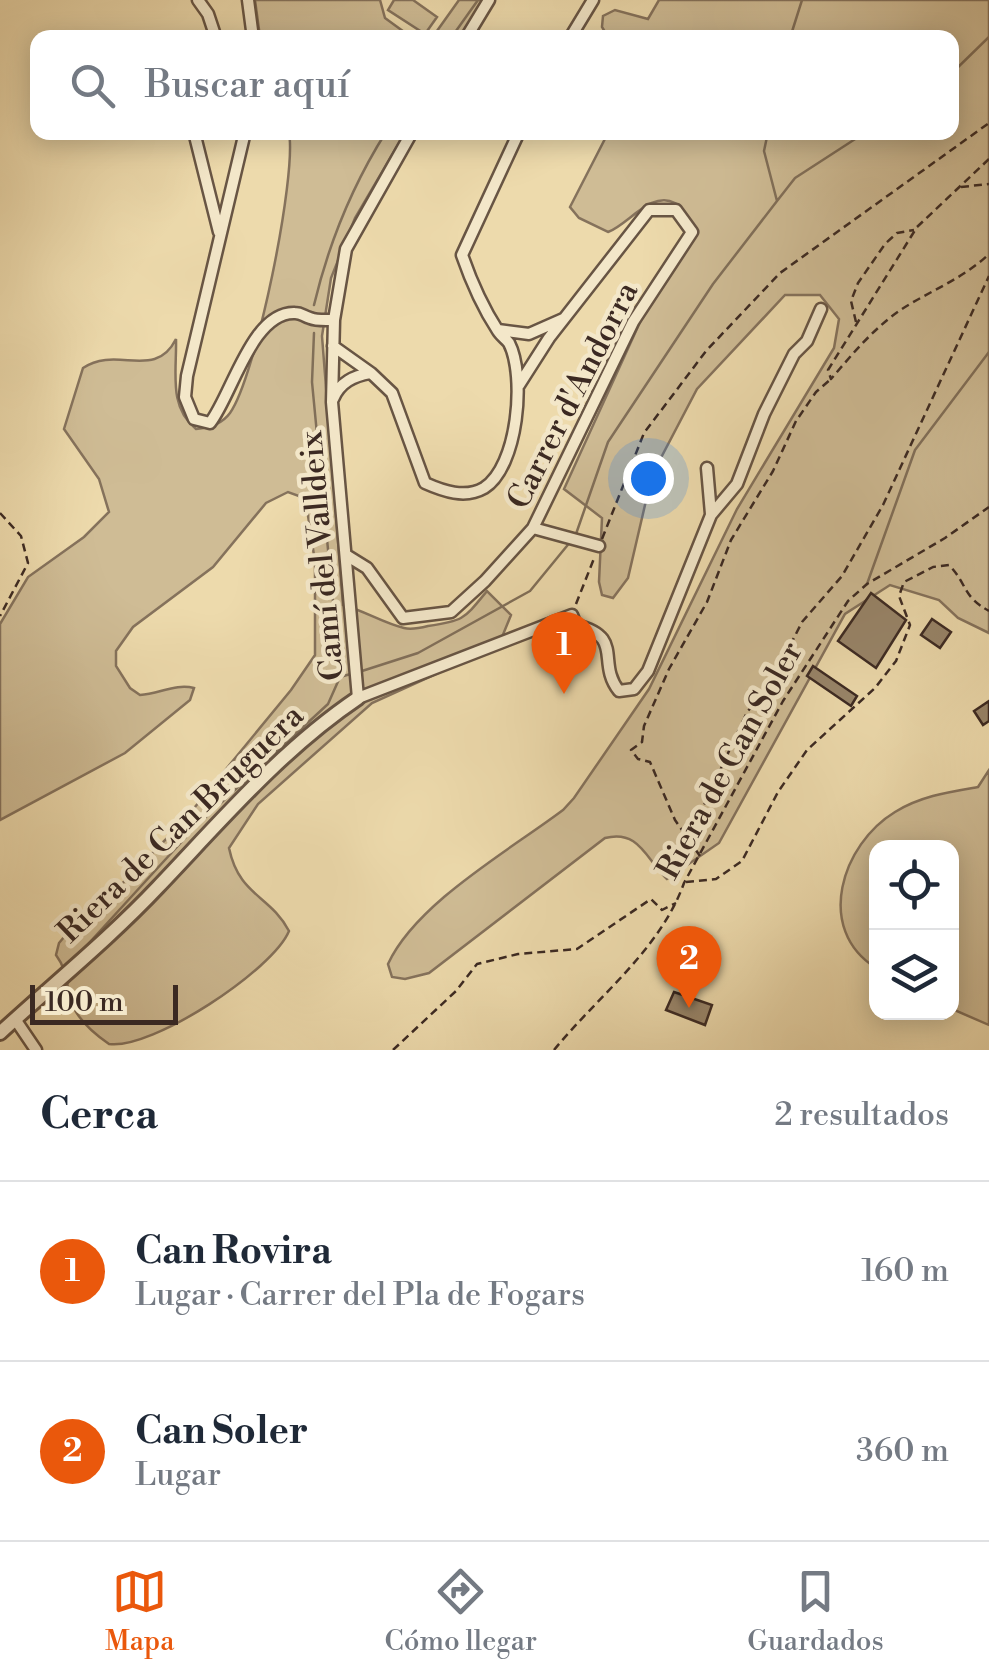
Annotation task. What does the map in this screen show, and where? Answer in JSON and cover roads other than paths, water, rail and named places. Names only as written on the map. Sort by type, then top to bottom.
[{"type":"street","points":[[198,0],[213,30]]},
{"type":"street","points":[[248,0],[252,30]]},
{"type":"street","points":[[471,30],[490,0]]},
{"type":"street","points":[[575,30],[593,0]]},
{"type":"street","points":[[196,140],[219,234]]},
{"type":"street","points":[[243,140],[187,376],[185,397],[194,418],[210,423],[222,407],[256,336],[278,316],[297,312],[312,319],[334,320]]},
{"type":"street","points":[[332,402],[334,320],[346,249],[407,140]]},
{"type":"street","points":[[333,346],[392,393],[426,483],[450,494],[483,489],[501,471],[513,434],[519,386],[509,344],[472,285],[462,255],[515,140]]},
{"type":"street","name":"Carrer d'Andorra","points":[[346,556],[367,568],[403,618],[452,612],[485,581],[532,528],[633,322],[692,232],[676,210],[650,210],[549,338],[519,386]]},
{"type":"street","points":[[358,698],[574,620],[596,630],[606,642],[610,679],[619,692],[634,690],[648,671],[711,515],[736,484],[764,414],[794,354],[807,341],[820,310]]},
{"type":"street","name":"Carrer d'Andorra","points":[[497,330],[529,334],[568,316]]},
{"type":"street","name":"Camí del Valldeix","points":[[358,698],[332,402],[337,390],[354,376],[371,373]]},
{"type":"street","points":[[708,468],[711,515]]},
{"type":"street","points":[[532,528],[599,546]]},
{"type":"street","name":"Riera de Can Bruguera","points":[[0,1033],[157,888],[202,837],[321,723],[358,698]]},
{"type":"street","points":[[15,1019],[36,1050]]},
{"type":"waterway","points":[[457,30],[478,0]]},
{"type":"waterway","points":[[793,30],[802,0]]},
{"type":"waterway","points":[[959,66],[989,37]]},
{"type":"waterway","points":[[314,305],[343,215],[382,140]]},
{"type":"waterway","points":[[576,534],[608,442],[713,284],[777,201],[764,151],[766,140]]},
{"type":"waterway","points":[[777,201],[795,178],[854,140]]},
{"type":"waterway","points":[[314,333],[312,382],[340,675]]},
{"type":"waterway","points":[[867,584],[915,450],[989,352]]},
{"type":"waterway","points":[[362,671],[418,653],[530,591],[571,541]]},
{"type":"waterway","points":[[79,954],[196,826],[328,704],[340,677],[354,673]]},
{"type":"place","name":"Can Rovira","points":[[564,694]]},
{"type":"place","name":"Can Soler","points":[[689,1008]]}]
